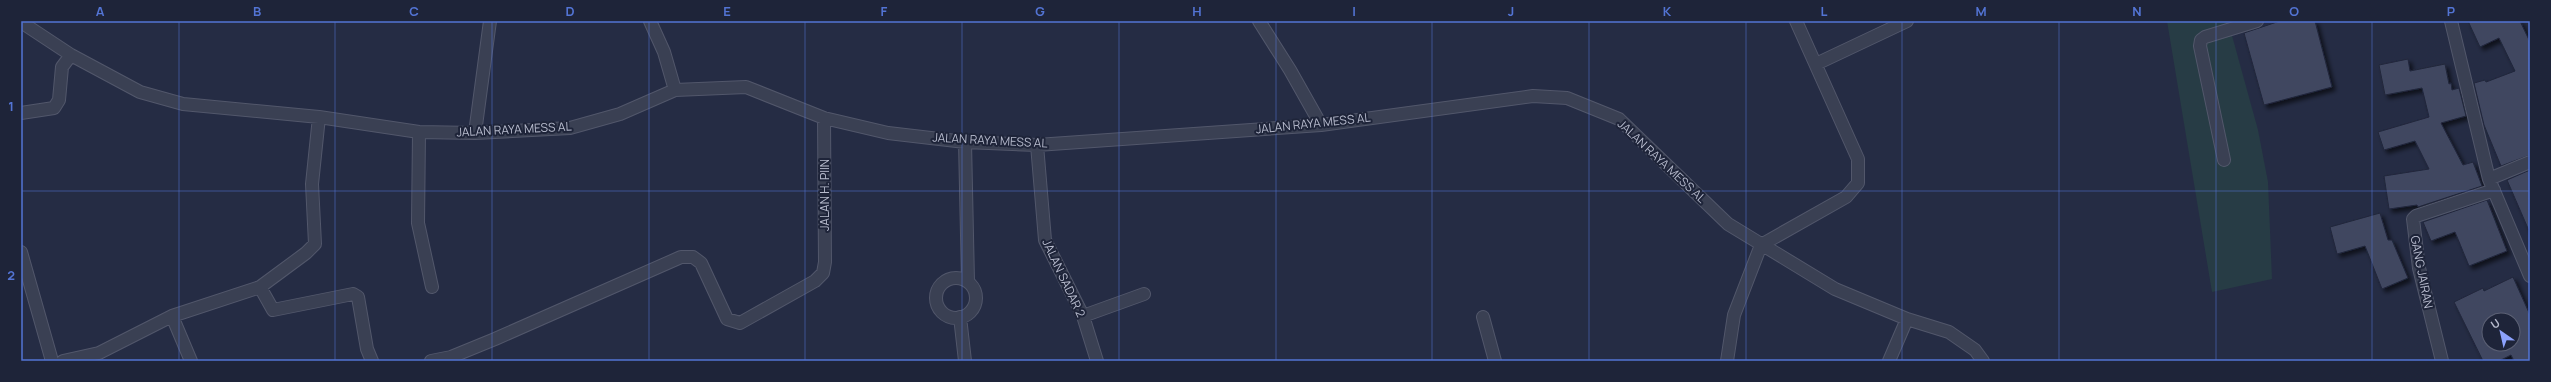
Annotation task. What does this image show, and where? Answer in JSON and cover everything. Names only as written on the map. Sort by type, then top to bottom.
[{"type":"street","points":[[475,133],[490,21]]},
{"type":"street","points":[[650,21],[664,52],[675,90]]},
{"type":"street","points":[[1259,21],[1290,70],[1321,124]]},
{"type":"street","points":[[1728,361],[1734,315],[1761,245],[1846,197],[1858,183],[1858,159],[1796,21]]},
{"type":"street","points":[[1816,64],[1907,21]]},
{"type":"street","points":[[2224,160],[2200,46],[2201,40],[2206,37],[2257,21]]},
{"type":"street","points":[[2451,21],[2491,184],[2530,276]]},
{"type":"street","name":"JALAN RAYA MESS AL","points":[[21,22],[71,55],[140,92],[183,104],[319,117],[419,132],[475,133],[570,128],[620,114],[675,90],[746,87],[824,118],[888,133],[965,142],[1037,144],[1321,124],[1533,96],[1567,98],[1618,119],[1728,224],[1761,245],[1835,289],[1907,319],[1949,332],[1975,350],[1983,361]]},
{"type":"street","points":[[21,113],[54,108],[59,100],[62,67],[71,55]]},
{"type":"street","points":[[63,361],[100,357],[172,316],[260,287],[306,254],[315,244],[312,184],[319,117]]},
{"type":"street","name":"JALAN H. PIIN","points":[[432,361],[451,356],[495,339],[681,257],[693,257],[701,263],[727,319],[735,323],[740,323],[815,281],[823,273],[824,118]]},
{"type":"street","points":[[419,132],[418,223],[432,287]]},
{"type":"street","points":[[965,142],[968,282],[975,291],[976,302],[970,312],[960,318],[945,314],[939,308],[937,294],[940,286],[953,278],[968,282]]},
{"type":"street","name":"JALAN SADAR 2","points":[[1037,144],[1045,240],[1083,316],[1097,361]]},
{"type":"street","points":[[2491,184],[2530,162]]},
{"type":"street","name":"GANG JAIRAN","points":[[2442,361],[2419,268],[2413,219],[2416,216],[2491,184]]},
{"type":"street","points":[[21,252],[52,361]]},
{"type":"street","points":[[260,287],[273,310],[352,294],[358,297],[367,349],[372,361]]},
{"type":"street","points":[[1083,316],[1144,294]]},
{"type":"street","points":[[172,316],[191,361]]},
{"type":"street","points":[[1483,316],[1495,361]]},
{"type":"street","points":[[960,318],[965,361]]},
{"type":"street","points":[[1889,361],[1907,319]]},
{"type":"shaded area","points":[[2167,21],[2228,21],[2258,130],[2268,182],[2272,279],[2212,292]]},
{"type":"building","points":[[2280,21],[2315,21],[2332,87],[2264,105],[2244,33]]},
{"type":"building","points":[[2468,21],[2520,21],[2530,42],[2530,155],[2501,166],[2484,125],[2474,83],[2485,80],[2486,82],[2515,71],[2499,38],[2480,47]]},
{"type":"building","points":[[2408,59],[2410,71],[2445,64],[2449,84],[2451,83],[2452,90],[2459,88],[2466,116],[2441,123],[2463,165],[2473,162],[2482,186],[2418,207],[2417,205],[2389,209],[2384,176],[2429,169],[2415,141],[2384,150],[2378,132],[2429,117],[2422,88],[2385,95],[2379,65]]},
{"type":"building","points":[[2530,170],[2530,233],[2507,180]]},
{"type":"building","points":[[2487,200],[2507,251],[2469,266],[2455,232],[2431,241],[2423,222]]},
{"type":"building","points":[[2380,213],[2388,240],[2392,240],[2408,278],[2382,289],[2365,246],[2337,254],[2330,227]]},
{"type":"building","points":[[2513,277],[2530,315],[2530,361],[2514,361],[2511,355],[2499,361],[2483,361],[2454,302],[2483,288],[2484,291]]}]
